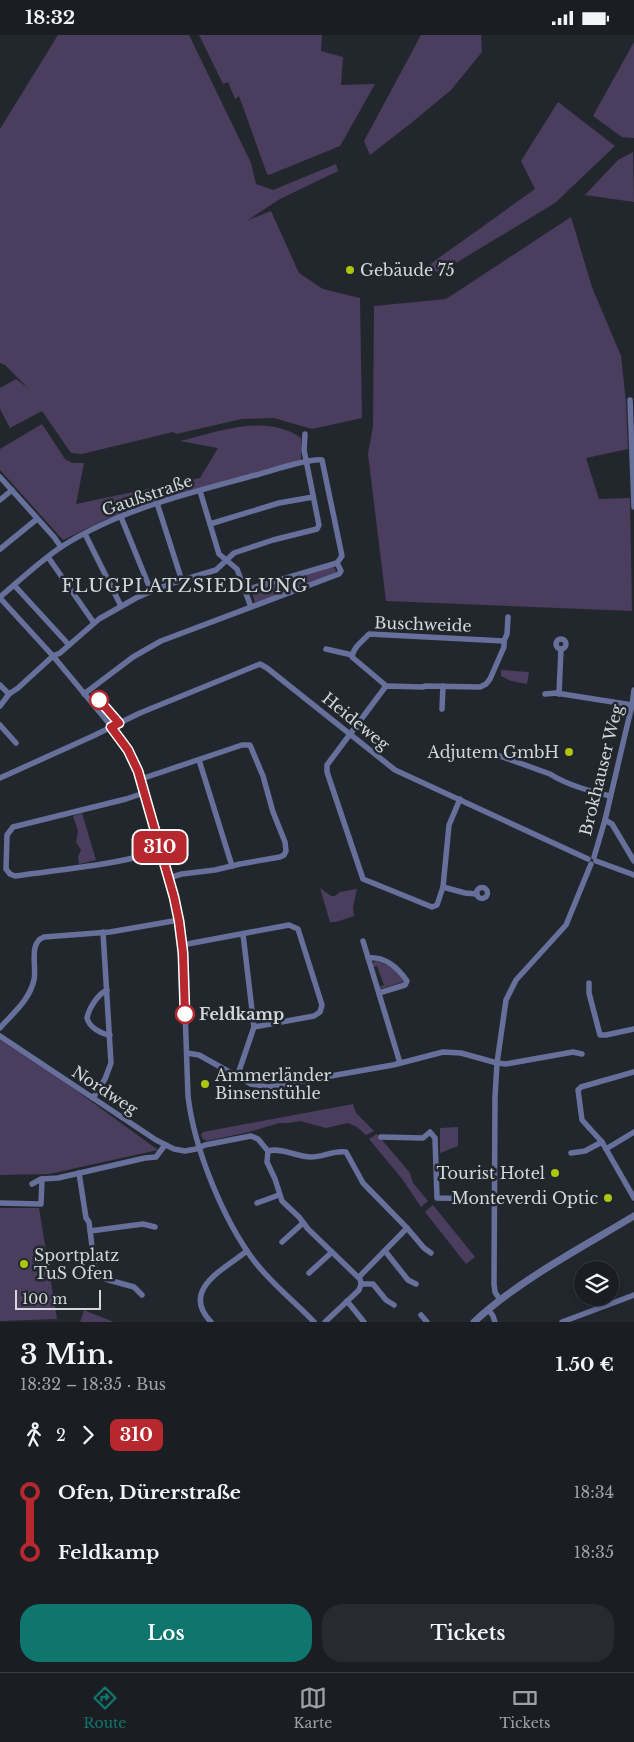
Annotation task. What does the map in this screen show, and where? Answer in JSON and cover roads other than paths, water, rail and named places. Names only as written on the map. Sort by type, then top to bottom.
[{"type":"street","points":[[630,400],[634,507]]},
{"type":"street","points":[[0,705],[9,694],[94,623],[121,606],[151,591],[216,570],[234,553],[273,540],[317,529],[319,525],[304,450],[305,434]]},
{"type":"street","name":"Gaußstraße","points":[[0,598],[61,547],[121,517],[157,503],[306,462],[322,460],[342,556],[337,563]]},
{"type":"street","points":[[0,477],[61,547]]},
{"type":"street","points":[[0,500],[12,490]]},
{"type":"street","points":[[200,491],[219,554],[237,569],[251,607]]},
{"type":"street","points":[[210,524],[279,503],[312,497]]},
{"type":"street","points":[[157,503],[182,581]]},
{"type":"street","points":[[121,517],[151,591]]},
{"type":"street","points":[[0,549],[37,519]]},
{"type":"street","points":[[85,534],[121,606]]},
{"type":"street","points":[[48,557],[94,623]]},
{"type":"street","points":[[84,694],[133,657],[161,641],[340,573],[337,563],[245,590]]},
{"type":"street","points":[[14,585],[69,645]]},
{"type":"street","points":[[0,598],[53,657],[111,727],[128,750],[141,779],[179,921],[182,945],[189,1103],[200,1148],[223,1209],[247,1251],[262,1270],[314,1322]]},
{"type":"street","points":[[385,687],[480,687],[486,684],[504,647],[508,617]]},
{"type":"street","name":"Buschweide","points":[[352,655],[357,646],[369,634],[504,641]]},
{"type":"street","points":[[326,649],[352,655],[385,687],[384,692],[329,761],[326,770],[363,879],[432,907],[437,904],[443,887],[449,825],[460,799]]},
{"type":"street","points":[[560,693],[562,649]]},
{"type":"street","name":"Heideweg","points":[[111,727],[140,713],[260,664],[396,770],[592,860],[634,875]]},
{"type":"street","points":[[0,685],[9,694]]},
{"type":"street","points":[[442,709],[443,686]]},
{"type":"street","name":"Brokhauser Weg","points":[[500,1300],[495,1292],[494,1284],[494,1142],[497,1063],[504,1009],[509,991],[516,980],[566,925],[592,860],[604,820],[634,690]]},
{"type":"street","points":[[545,694],[560,693],[632,705]]},
{"type":"street","points":[[0,725],[16,743]]},
{"type":"street","points":[[0,778],[111,727]]},
{"type":"street","points":[[141,779],[242,745],[251,745],[266,783],[276,821],[285,842],[286,851],[280,857],[168,878]]},
{"type":"street","points":[[485,754],[489,752],[591,791],[610,796]]},
{"type":"street","points":[[199,760],[232,866]]},
{"type":"street","points":[[144,793],[13,827],[9,830],[7,836],[6,869],[15,876],[116,862],[161,851]]},
{"type":"street","points":[[604,820],[612,824],[634,861]]},
{"type":"street","points":[[443,887],[477,894]]},
{"type":"street","points":[[0,1029],[23,1004],[30,990],[36,973],[35,948],[38,940],[44,937],[103,933],[179,921]]},
{"type":"street","points":[[182,945],[289,925],[298,929],[322,1005],[320,1012],[316,1016],[254,1027]]},
{"type":"street","points":[[93,1098],[105,1079],[110,1066],[110,1035],[103,933]]},
{"type":"street","points":[[237,1077],[254,1027],[243,934]]},
{"type":"street","points":[[363,941],[400,1063]]},
{"type":"street","points":[[368,958],[378,958],[396,966],[407,981],[405,985],[379,993]]},
{"type":"street","points":[[589,983],[589,993],[600,1035],[634,1029]]},
{"type":"street","points":[[106,990],[100,994],[89,1011],[87,1018],[91,1026],[105,1035],[110,1035]]},
{"type":"street","name":"Nordweg","points":[[0,1036],[165,1145],[182,1151],[251,1136],[258,1139],[268,1151]]},
{"type":"street","points":[[187,1053],[199,1055],[253,1085],[274,1087],[450,1052],[461,1053],[497,1063],[509,1063],[573,1052],[582,1055]]},
{"type":"street","points":[[634,1072],[578,1089],[582,1120],[602,1141],[634,1197]]},
{"type":"street","points":[[381,1137],[423,1138],[430,1132],[436,1138],[437,1198],[494,1199]]},
{"type":"street","points":[[606,1149],[634,1132]]},
{"type":"street","points":[[571,1153],[585,1151],[602,1141]]},
{"type":"street","points":[[32,1184],[42,1179],[156,1157],[165,1145]]},
{"type":"street","points":[[325,1322],[359,1290],[361,1284],[359,1277],[283,1203],[275,1179],[266,1162],[268,1151],[275,1150],[308,1157],[346,1152],[364,1183],[424,1248],[431,1253]]},
{"type":"street","points":[[79,1173],[86,1219],[89,1222],[94,1265],[97,1273],[105,1279],[134,1287],[142,1295]]},
{"type":"street","points":[[0,1203],[41,1203],[42,1179]]},
{"type":"street","points":[[257,1203],[280,1195]]},
{"type":"street","points":[[474,1322],[488,1309],[528,1281],[634,1216]]},
{"type":"street","points":[[282,1242],[303,1223]]},
{"type":"street","points":[[90,1231],[143,1224],[155,1227]]},
{"type":"street","points":[[359,1277],[407,1228]]},
{"type":"street","points":[[211,1322],[200,1307],[202,1289],[210,1280],[247,1251]]},
{"type":"street","points":[[385,1251],[408,1280],[416,1284]]},
{"type":"street","points":[[309,1273],[332,1252]]},
{"type":"street","points":[[361,1284],[373,1285],[386,1300],[394,1305]]},
{"type":"street","points":[[562,1322],[634,1295]]},
{"type":"street","points":[[347,1301],[364,1322]]},
{"type":"street","points":[[488,1309],[495,1322]]},
{"type":"street","points":[[420,1315],[427,1322]]},
{"type":"place","name":"Gebäude 75","points":[[350,270]]},
{"type":"place","name":"Adjutem GmbH","points":[[569,752]]},
{"type":"place","name":"Feldkamp","points":[[185,1014]]},
{"type":"place","name":"Ammerländer Binsenstühle","points":[[205,1084]]},
{"type":"place","name":"Tourist Hotel","points":[[555,1173]]},
{"type":"place","name":"Monteverdi Optic","points":[[608,1198]]},
{"type":"place","name":"Sportplatz TuS Ofen","points":[[24,1264]]},
{"type":"district","name":"FLUGPLATZSIEDLUNG","points":[[185,586]]}]
